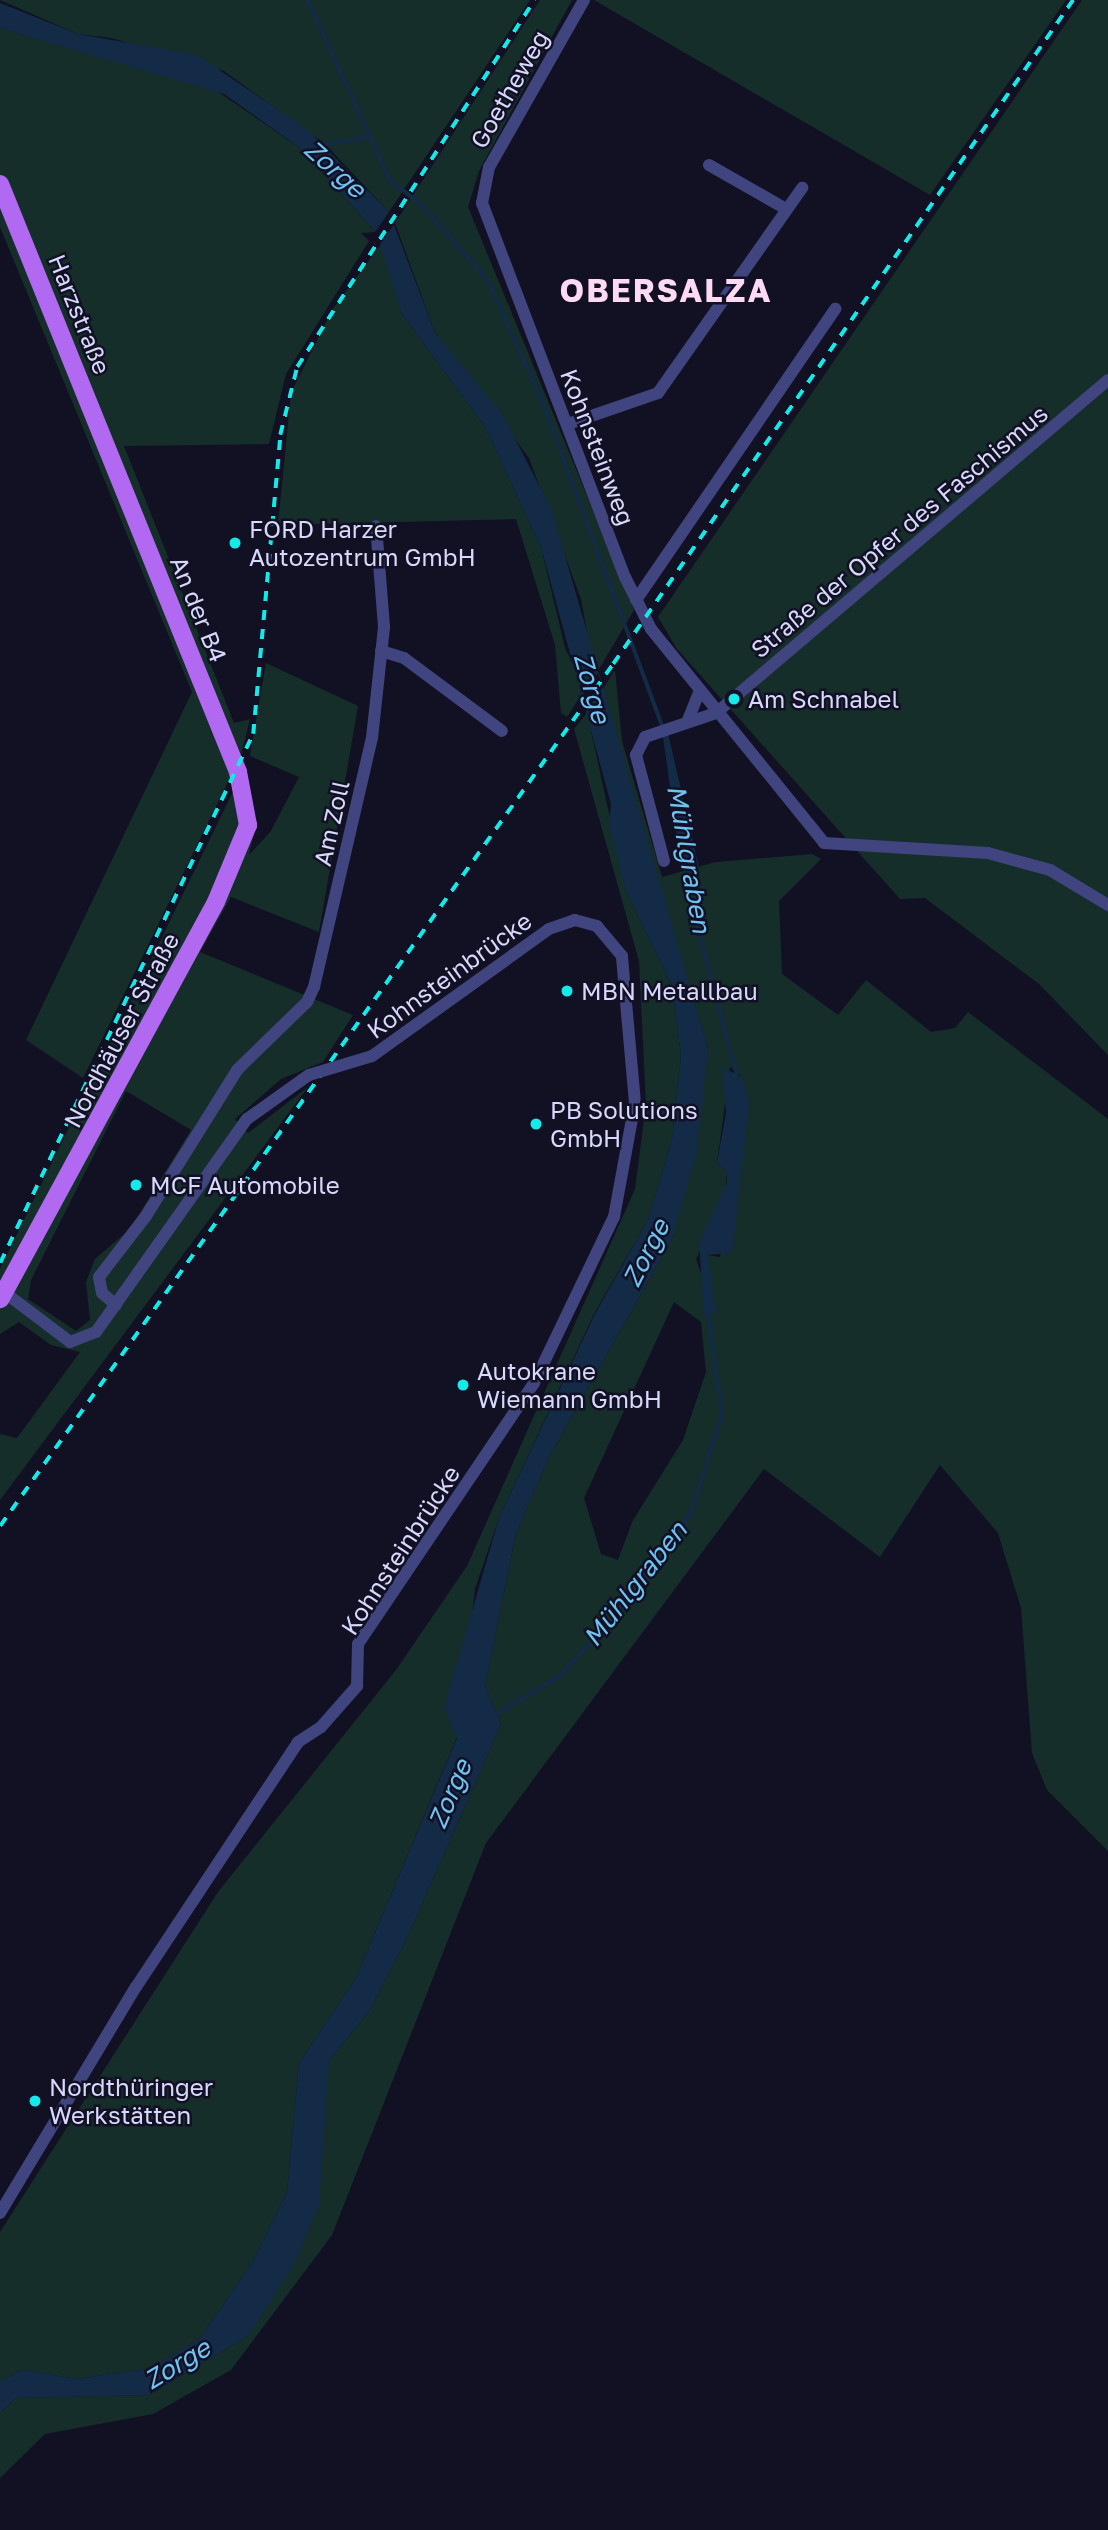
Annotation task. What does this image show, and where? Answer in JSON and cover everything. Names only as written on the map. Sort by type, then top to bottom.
[{"type":"main road","name":"Harzstraße","points":[[0,184],[114,464]]},
{"type":"main road","name":"An der B4","points":[[114,464],[237,772]]},
{"type":"main road","name":"Nordhäuser Straße","points":[[1,1289],[23,1262],[244,845],[247,810],[237,772]]},
{"type":"street","name":"Goetheweg","points":[[482,203],[489,167],[583,0]]},
{"type":"street","points":[[709,165],[786,209]]},
{"type":"street","points":[[568,424],[658,393],[802,188]]},
{"type":"street","name":"Kohnsteinweg","points":[[482,203],[636,600],[666,654],[832,848],[932,845],[988,853],[1050,870],[1108,905]]},
{"type":"street","points":[[636,600],[835,309]]},
{"type":"street","name":"Straße der Opfer des Faschismus","points":[[716,713],[1108,380]]},
{"type":"street","name":"Am Zoll","points":[[116,1305],[102,1293],[99,1277],[146,1216],[238,1069],[307,1002],[372,738],[381,651],[376,526]]},
{"type":"street","points":[[381,651],[404,657],[502,732]]},
{"type":"street","points":[[688,720],[699,693]]},
{"type":"street","points":[[664,861],[636,755],[664,726],[716,713]]},
{"type":"street","name":"Kohnsteinbrücke","points":[[0,2214],[136,1987],[298,1742],[321,1727],[357,1685],[358,1644],[534,1383],[570,1311],[614,1217],[629,1152],[635,1103],[622,956],[611,936],[586,922],[561,923],[481,975],[397,1044],[309,1074],[254,1111],[96,1332],[70,1342],[1,1289]]},
{"type":"green space","points":[[0,0],[530,0],[389,212],[326,145],[224,71],[111,38],[78,34]]},
{"type":"green space","points":[[540,0],[572,0],[479,171],[468,207],[634,610],[595,676],[581,599],[529,458],[435,333],[395,223]]},
{"type":"green space","points":[[594,0],[1066,0],[930,195]]},
{"type":"green space","points":[[1082,0],[1108,0],[1108,1055],[1039,984],[925,898],[900,899],[677,649],[658,617]]},
{"type":"green space","points":[[0,28],[211,87],[300,148],[376,232],[361,233],[369,241],[286,374],[269,444],[124,446],[234,723],[250,719],[241,755],[83,1078],[26,1040],[192,692],[0,227]]},
{"type":"green space","points":[[382,243],[402,314],[485,427],[541,547],[565,648],[578,675],[581,695],[567,717],[561,713],[555,645],[516,519],[278,525],[291,393],[332,310]]},
{"type":"green space","points":[[266,663],[358,706],[319,932],[231,897],[200,952],[353,1015],[323,1062],[281,1079],[235,1119],[248,1133],[308,1087],[0,1500],[0,1434],[17,1438],[80,1352],[51,1345],[19,1322],[0,1334],[0,1269],[245,767],[256,825],[249,855],[271,831],[299,777],[250,756]],"holes":[[[126,1091],[191,1130],[130,1229],[95,1259],[86,1282],[90,1320],[76,1331],[28,1299],[31,1280]]]},
{"type":"green space","points":[[615,670],[622,741],[662,877],[716,862],[812,854],[821,859],[779,901],[782,974],[838,1015],[866,980],[931,1032],[955,1028],[968,1012],[1108,1119],[1108,1851],[1047,1790],[1032,1753],[1021,1608],[998,1533],[940,1465],[880,1557],[764,1469],[486,1843],[332,2235],[231,2370],[153,2414],[45,2434],[0,2478],[0,2413],[16,2398],[149,2395],[248,2336],[321,2118],[329,2061],[370,2010],[407,1938],[501,1724],[485,1686],[516,1533],[549,1457],[673,1237],[708,1049],[601,692]],"holes":[[[730,1067],[742,1077],[744,1099],[720,1257],[707,1255],[715,1313],[696,1259],[725,1196],[727,1171],[717,1163]],[[674,1302],[701,1322],[706,1372],[683,1440],[632,1522],[618,1560],[601,1554],[584,1498]]]},
{"type":"green space","points":[[587,713],[626,891],[672,986],[681,1056],[672,1140],[648,1220],[594,1314],[499,1518],[475,1589],[457,1737],[356,1978],[299,2063],[287,2192],[252,2263],[200,2338],[152,2368],[77,2379],[23,2370],[0,2381],[0,2232],[218,1892],[396,1670],[467,1566],[635,1189],[646,1104],[639,961],[574,729]]},
{"type":"water","name":"Zorge","points":[[0,3],[78,34],[197,55],[308,130],[389,212],[435,333],[503,415],[552,511],[708,1049],[697,1150],[673,1237],[549,1457],[516,1533],[485,1686],[501,1724],[407,1938],[370,2010],[329,2061],[319,2205],[293,2266],[248,2336],[149,2395],[16,2398],[0,2413],[0,2381],[23,2370],[77,2379],[152,2368],[200,2338],[252,2263],[287,2192],[299,2063],[356,1978],[457,1738],[444,1708],[499,1518],[595,1314],[648,1220],[672,1140],[681,1056],[672,986],[626,891],[609,824],[611,804],[541,547],[485,427],[402,314],[376,232],[300,148],[224,94],[0,28]]},
{"type":"water","points":[[667,729],[699,867],[682,871],[662,730]]},
{"type":"water","points":[[722,1067],[742,1077],[749,1104],[732,1253],[708,1255],[716,1313],[704,1315],[699,1242],[727,1183],[727,1171],[717,1163],[726,1112]]},
{"type":"pier","points":[[391,209],[397,220],[379,246],[373,235]]},
{"type":"pier","points":[[598,673],[603,687],[584,714],[579,700]]},
{"type":"waterway","points":[[308,0],[390,180],[423,206],[488,280],[542,400],[663,727]]},
{"type":"waterway","name":"Zorge","points":[[322,145],[368,137]]},
{"type":"waterway","name":"Mühlgraben","points":[[689,866],[693,908],[737,1075]]},
{"type":"waterway","name":"Mühlgraben","points":[[493,1716],[560,1676],[631,1598],[691,1513],[722,1414],[708,1313]]},
{"type":"railway","points":[[0,1263],[253,734],[280,435],[297,367],[534,0]]},
{"type":"railway","points":[[0,1526],[613,664],[1073,0]]},
{"type":"place","name":"FORD Harzer Autozentrum GmbH","points":[[235,543]]},
{"type":"place","name":"Am Schnabel","points":[[734,699]]},
{"type":"place","name":"MBN Metallbau","points":[[567,991]]},
{"type":"place","name":"PB Solutions GmbH","points":[[536,1124]]},
{"type":"place","name":"MCF Automobile","points":[[136,1185]]},
{"type":"place","name":"Autokrane Wiemann GmbH","points":[[463,1385]]},
{"type":"place","name":"Nordthüringer Werkstätten","points":[[35,2101]]},
{"type":"district","name":"OBERSALZA","points":[[666,290]]}]
